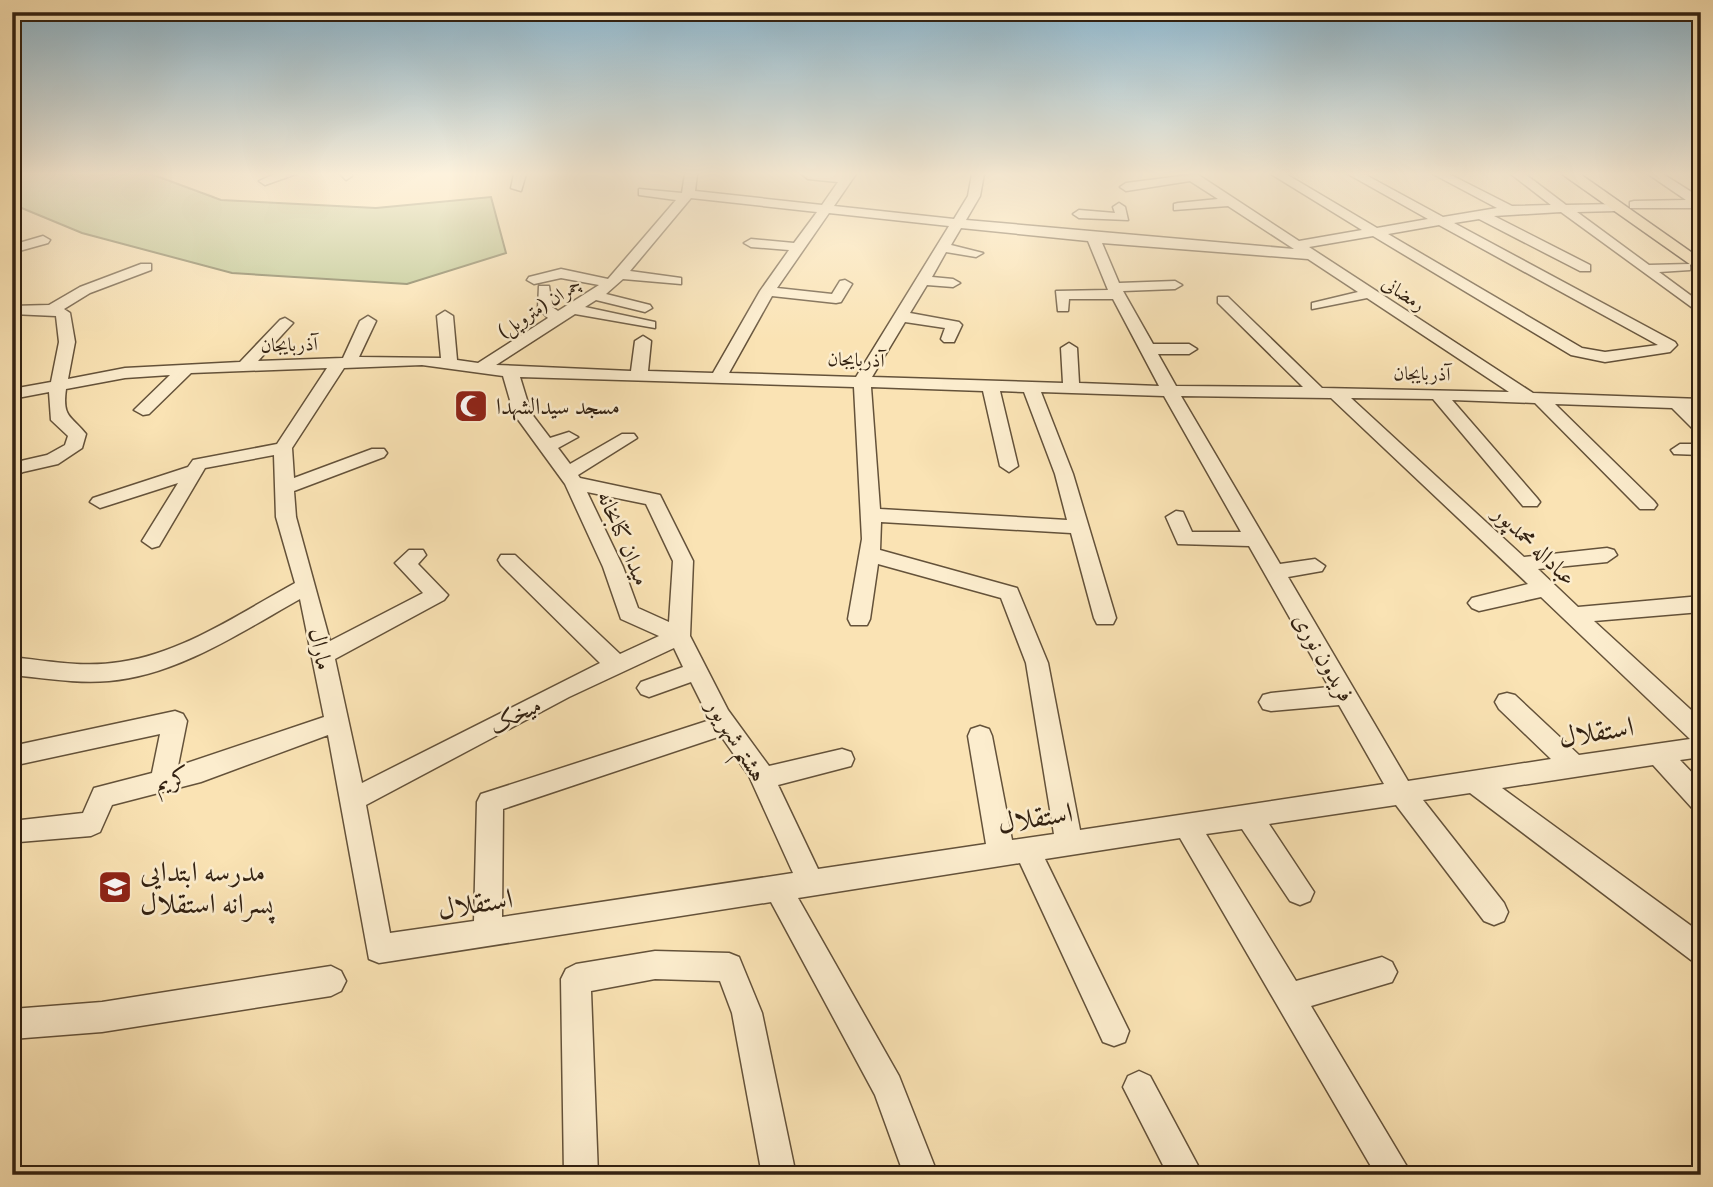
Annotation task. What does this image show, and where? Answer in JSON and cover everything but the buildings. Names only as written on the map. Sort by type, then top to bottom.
[{"type":"main road","points":[[1644,229],[1693,267]]},
{"type":"main road","points":[[1670,229],[1701,251]]},
{"type":"street","name":"چمران (متروپل)","points":[[479,369],[615,279],[657,229]]},
{"type":"street","points":[[719,377],[767,290],[811,229]]},
{"type":"street","points":[[859,619],[870,555],[862,380],[955,229]]},
{"type":"street","points":[[1023,229],[1312,256]]},
{"type":"street","name":"فریدون نوری","points":[[1086,229],[1170,391],[1402,793],[1494,912]]},
{"type":"street","name":"رمضانی","points":[[1272,229],[1534,398],[1647,505]]},
{"type":"street","points":[[1365,229],[1577,352],[1605,358],[1664,349],[1669,345],[1454,229]]},
{"type":"street","points":[[1296,245],[1394,229]]},
{"type":"street","points":[[1509,229],[1585,268]]},
{"type":"street","points":[[1592,229],[1701,310]]},
{"type":"street","points":[[12,249],[44,240]]},
{"type":"street","points":[[751,243],[797,247]]},
{"type":"street","points":[[944,248],[976,253]]},
{"type":"street","points":[[52,310],[85,290],[146,267]]},
{"type":"street","points":[[1645,269],[1693,267]]},
{"type":"street","points":[[557,318],[545,309],[539,285],[543,274],[555,272],[615,279],[676,281]]},
{"type":"street","points":[[924,280],[953,284]]},
{"type":"street","points":[[767,290],[836,299],[845,284]]},
{"type":"street","points":[[1063,308],[1061,295],[1175,285]]},
{"type":"street","points":[[1317,306],[1370,293]]},
{"type":"street","points":[[594,295],[645,308]]},
{"type":"street","name":"عباداله محمدپور","points":[[1223,300],[1520,564],[1701,734]]},
{"type":"street","points":[[572,309],[650,325]]},
{"type":"street","points":[[12,310],[52,310],[63,313],[68,331],[66,361],[58,384],[56,405],[61,421],[77,434],[73,449],[52,460],[17,467],[12,472]]},
{"type":"street","points":[[445,316],[449,364]]},
{"type":"street","points":[[899,316],[954,325],[949,339]]},
{"type":"street","points":[[152,541],[199,464],[283,448],[343,364],[368,321]]},
{"type":"street","points":[[245,366],[285,323]]},
{"type":"street","points":[[639,375],[643,341]]},
{"type":"street","points":[[1069,348],[1071,387]]},
{"type":"street","points":[[1147,349],[1189,349]]},
{"type":"street","name":"آذربایجان","points":[[12,394],[125,373],[422,360],[510,372],[862,380],[1170,391],[1438,394],[1701,404]]},
{"type":"street","points":[[143,410],[187,369]]},
{"type":"street","points":[[510,372],[523,414],[570,478],[628,438]]},
{"type":"street","points":[[990,385],[1009,466]]},
{"type":"street","points":[[1030,386],[1064,474],[1105,618]]},
{"type":"street","points":[[1438,394],[1530,502]]},
{"type":"street","points":[[1676,403],[1701,427]]},
{"type":"street","points":[[545,447],[569,438]]},
{"type":"street","name":"مارال","points":[[283,448],[286,517],[307,586],[354,799],[379,949]]},
{"type":"street","points":[[1680,450],[1701,449]]},
{"type":"street","points":[[285,488],[378,453]]},
{"type":"street","points":[[100,502],[195,471]]},
{"type":"street","name":"میدان کتابخانه","points":[[570,478],[653,499],[683,561],[679,636],[629,613],[613,567],[570,478]]},
{"type":"street","points":[[870,514],[1079,527]]},
{"type":"street","points":[[1177,517],[1185,539],[1256,539]]},
{"type":"street","points":[[322,655],[437,595],[405,563],[416,555]]},
{"type":"street","points":[[870,555],[946,573],[1010,593],[1037,663],[1069,844]]},
{"type":"street","points":[[1520,564],[1607,555]]},
{"type":"street","points":[[508,560],[617,665]]},
{"type":"street","points":[[1275,572],[1315,566]]},
{"type":"street","points":[[12,666],[95,673],[122,671],[158,661],[307,586]]},
{"type":"street","points":[[1479,603],[1545,589]]},
{"type":"street","points":[[1573,615],[1701,604]]},
{"type":"street","name":"میخک","points":[[354,799],[679,636]]},
{"type":"street","name":"هشتم شهریور","points":[[679,636],[726,725],[762,778],[811,883]]},
{"type":"street","points":[[649,688],[696,671]]},
{"type":"street","points":[[1270,702],[1347,695]]},
{"type":"street","points":[[1507,702],[1574,766]]},
{"type":"street","points":[[12,756],[175,721],[162,783]]},
{"type":"street","name":"کریم","points":[[19,830],[91,824],[103,796],[162,783],[337,722]]},
{"type":"street","points":[[488,932],[490,802],[726,725]]},
{"type":"street","points":[[980,736],[1014,852],[1114,1031]]},
{"type":"street","name":"استقلال","points":[[379,949],[1701,747]]},
{"type":"street","points":[[1658,754],[1701,800]]},
{"type":"street","points":[[762,778],[842,759]]},
{"type":"street","points":[[1474,782],[1701,950]]},
{"type":"street","points":[[1248,816],[1300,892]]},
{"type":"street","points":[[1187,826],[1395,1175]]},
{"type":"street","points":[[778,888],[888,1087],[921,1175]]},
{"type":"street","points":[[581,1175],[576,979],[655,965],[729,967],[747,1013],[779,1175]]},
{"type":"street","points":[[1290,997],[1382,972]]},
{"type":"street","points":[[12,1024],[102,1017],[331,981]]},
{"type":"street","points":[[1139,1087],[1186,1175]]},
{"type":"green space","points":[[73,229],[500,229],[506,253],[407,284],[232,273]]},
{"type":"place","name":"مسجد سیدالشهدا","points":[[471,406]]},
{"type":"place","name":"مدرسه ابتدایی پسرانه استقلال","points":[[115,887]]}]
